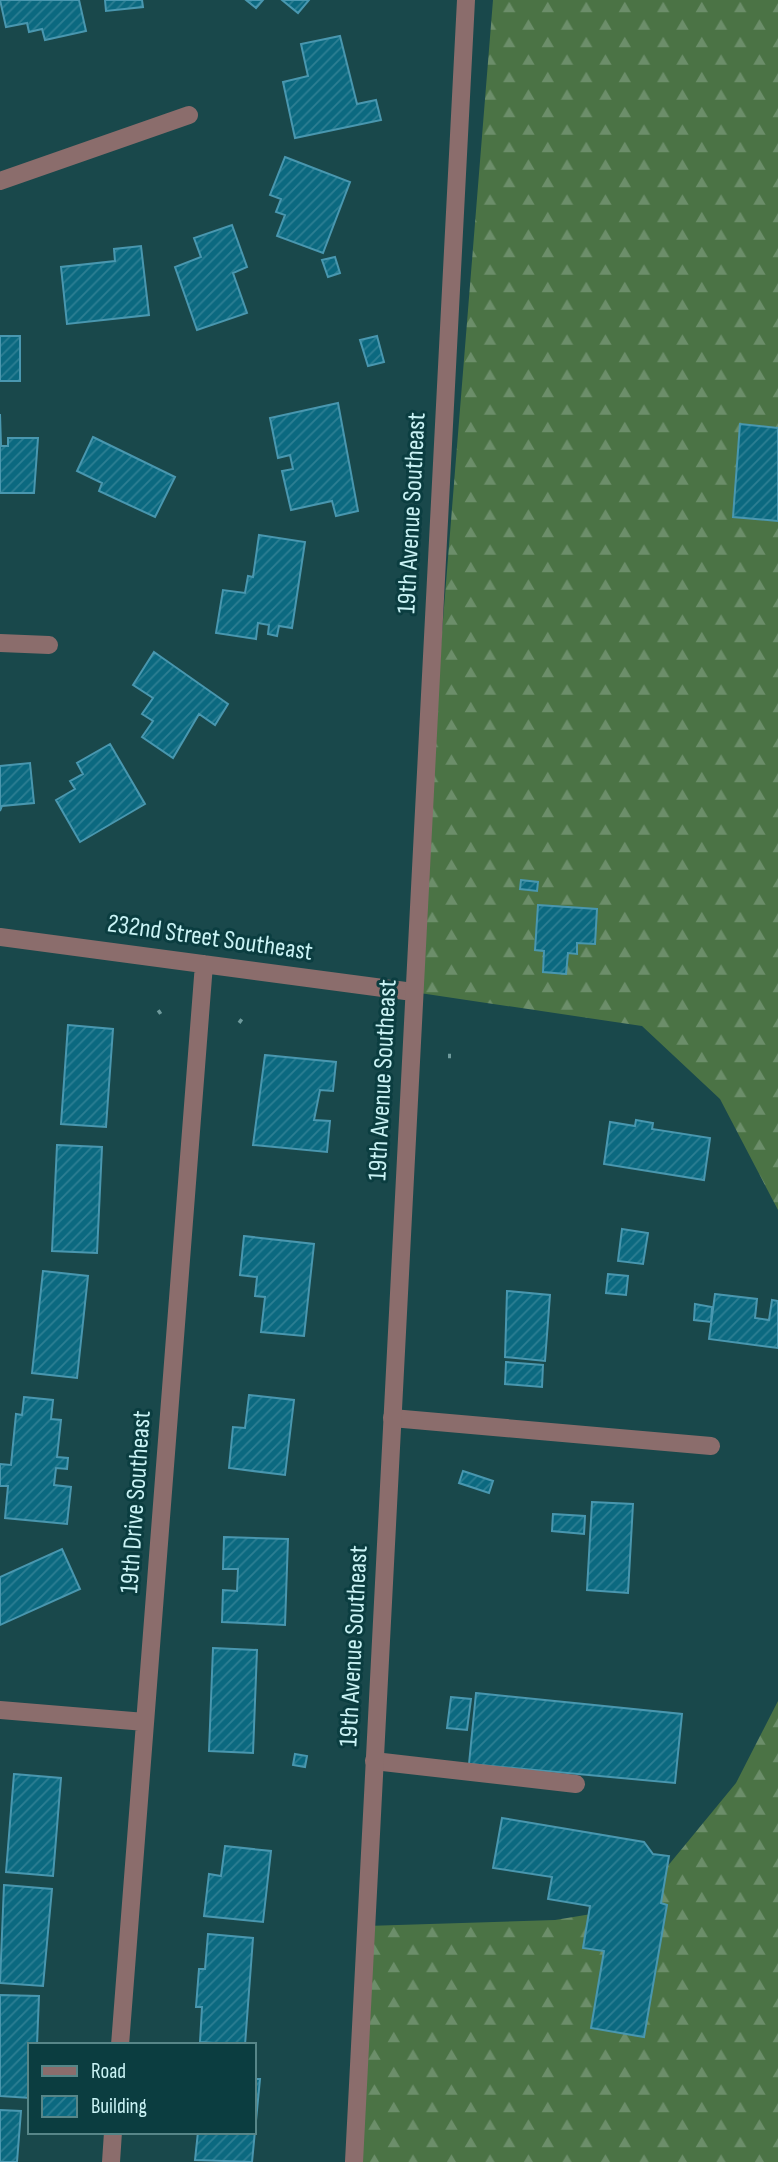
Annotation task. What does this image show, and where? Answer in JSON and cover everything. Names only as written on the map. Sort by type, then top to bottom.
[{"type":"street","name":"19th Avenue Southeast","points":[[354,2162],[466,0]]},
{"type":"street","points":[[0,181],[189,115]]},
{"type":"street","points":[[0,643],[49,645]]},
{"type":"street","name":"232nd Street Southeast","points":[[0,937],[413,992]]},
{"type":"street","name":"19th Drive Southeast","points":[[120,2043],[204,964]]},
{"type":"street","points":[[391,1419],[711,1446]]},
{"type":"street","points":[[0,1710],[145,1722]]},
{"type":"street","points":[[374,1761],[576,1784]]},
{"type":"street","points":[[111,2162],[113,2134]]},
{"type":"path","points":[[158,1013],[164,1009]]},
{"type":"green space","points":[[493,0],[778,0],[778,1210],[720,1099],[642,1026],[413,992]]},
{"type":"green space","points":[[778,1701],[778,2162],[354,2162],[366,1926],[555,1920],[634,1907],[736,1783]]},
{"type":"building","points":[[0,0],[79,0],[86,31],[45,40],[42,29],[29,32],[27,23],[6,27]]},
{"type":"building","points":[[105,0],[142,0],[143,7],[106,11]]},
{"type":"building","points":[[246,0],[263,0],[256,8]]},
{"type":"building","points":[[282,0],[309,0],[298,13]]},
{"type":"building","points":[[340,36],[357,104],[376,100],[381,120],[295,138],[283,82],[308,76],[301,44]]},
{"type":"building","points":[[285,157],[350,182],[323,253],[277,236],[285,215],[276,212],[281,199],[270,195]]},
{"type":"building","points":[[232,225],[247,267],[233,273],[247,313],[197,330],[175,267],[201,257],[194,238]]},
{"type":"building","points":[[141,246],[149,315],[67,324],[61,267],[115,261],[114,249]]},
{"type":"building","points":[[335,257],[340,273],[328,277],[322,260]]},
{"type":"building","points":[[0,336],[20,336],[20,381],[0,381]]},
{"type":"building","points":[[377,336],[384,362],[368,366],[360,340]]},
{"type":"building","points":[[338,403],[358,511],[336,516],[332,501],[291,510],[282,471],[293,469],[290,455],[278,458],[270,418]]},
{"type":"building","points":[[0,414],[1,446],[8,446],[8,438],[38,438],[34,493],[0,493]]},
{"type":"building","points":[[740,424],[778,428],[778,521],[733,517]]},
{"type":"building","points":[[93,437],[175,477],[155,517],[99,491],[102,483],[77,471]]},
{"type":"building","points":[[259,535],[305,542],[292,628],[279,626],[277,636],[268,634],[269,625],[258,623],[256,639],[216,633],[223,590],[245,593],[248,576],[253,577]]},
{"type":"building","points":[[154,652],[228,704],[215,725],[199,714],[173,758],[142,737],[153,721],[142,714],[153,698],[133,685]]},
{"type":"building","points":[[110,744],[145,804],[80,842],[56,800],[75,789],[70,781],[83,774],[77,763]]},
{"type":"building","points":[[30,763],[34,803],[2,806],[0,811],[0,766]]},
{"type":"building","points":[[521,880],[538,882],[537,891],[520,889]]},
{"type":"building","points":[[538,905],[597,909],[595,944],[577,943],[577,954],[568,953],[566,974],[543,972],[544,951],[535,950]]},
{"type":"building","points":[[68,1025],[113,1029],[106,1127],[61,1124]]},
{"type":"building","points":[[265,1055],[336,1062],[333,1091],[320,1090],[314,1120],[330,1121],[327,1152],[253,1145]]},
{"type":"building","points":[[636,1120],[653,1123],[652,1129],[710,1138],[704,1180],[604,1164],[610,1122],[635,1126]]},
{"type":"building","points":[[57,1145],[102,1147],[97,1253],[52,1251]]},
{"type":"building","points":[[622,1229],[648,1233],[643,1264],[618,1261]]},
{"type":"building","points":[[244,1236],[314,1244],[304,1336],[261,1332],[265,1297],[255,1296],[257,1277],[240,1275]]},
{"type":"building","points":[[43,1271],[88,1276],[77,1378],[32,1373]]},
{"type":"building","points":[[608,1274],[628,1276],[626,1295],[606,1293]]},
{"type":"building","points":[[507,1291],[550,1295],[545,1361],[505,1357]]},
{"type":"building","points":[[715,1294],[757,1299],[755,1318],[769,1320],[772,1300],[778,1301],[778,1348],[709,1339]]},
{"type":"building","points":[[695,1304],[712,1307],[711,1322],[694,1320]]},
{"type":"building","points":[[506,1362],[543,1365],[542,1387],[505,1384]]},
{"type":"building","points":[[249,1395],[294,1400],[285,1475],[229,1468],[233,1427],[245,1428]]},
{"type":"building","points":[[24,1397],[53,1400],[51,1419],[61,1420],[57,1457],[68,1458],[67,1469],[56,1468],[54,1485],[71,1487],[67,1524],[5,1518],[8,1486],[0,1486],[0,1464],[11,1465],[16,1414],[22,1415]]},
{"type":"building","points":[[463,1471],[493,1481],[489,1493],[459,1483]]},
{"type":"building","points":[[592,1502],[633,1504],[628,1593],[587,1590]]},
{"type":"building","points":[[553,1514],[585,1516],[584,1534],[552,1531]]},
{"type":"building","points":[[224,1537],[288,1539],[285,1625],[222,1622],[223,1590],[237,1591],[238,1569],[223,1569]]},
{"type":"building","points":[[62,1549],[80,1589],[0,1625],[0,1577]]},
{"type":"building","points":[[213,1648],[257,1650],[253,1753],[209,1751]]},
{"type":"building","points":[[476,1693],[682,1714],[675,1783],[469,1764]]},
{"type":"building","points":[[451,1697],[471,1699],[467,1730],[447,1728]]},
{"type":"building","points":[[295,1754],[307,1756],[305,1767],[293,1765]]},
{"type":"building","points":[[14,1774],[61,1778],[53,1876],[6,1872]]},
{"type":"building","points":[[502,1818],[644,1842],[653,1854],[669,1856],[661,1903],[667,1905],[644,2037],[591,2028],[604,1951],[583,1948],[590,1906],[548,1899],[552,1877],[493,1868]]},
{"type":"building","points":[[225,1846],[271,1851],[263,1922],[204,1916],[209,1874],[221,1876]]},
{"type":"building","points":[[4,1885],[52,1889],[43,1986],[0,1983]]},
{"type":"building","points":[[208,1934],[253,1938],[245,2043],[200,2042],[202,2007],[196,2007],[199,1969],[205,1969]]},
{"type":"building","points":[[0,1995],[39,1996],[37,2043],[28,2043],[28,2098],[0,2096]]},
{"type":"building","points":[[256,2079],[260,2079],[256,2120]]},
{"type":"building","points":[[0,2110],[21,2111],[17,2162],[0,2162]]},
{"type":"building","points":[[198,2134],[255,2134],[252,2162],[195,2160]]}]
